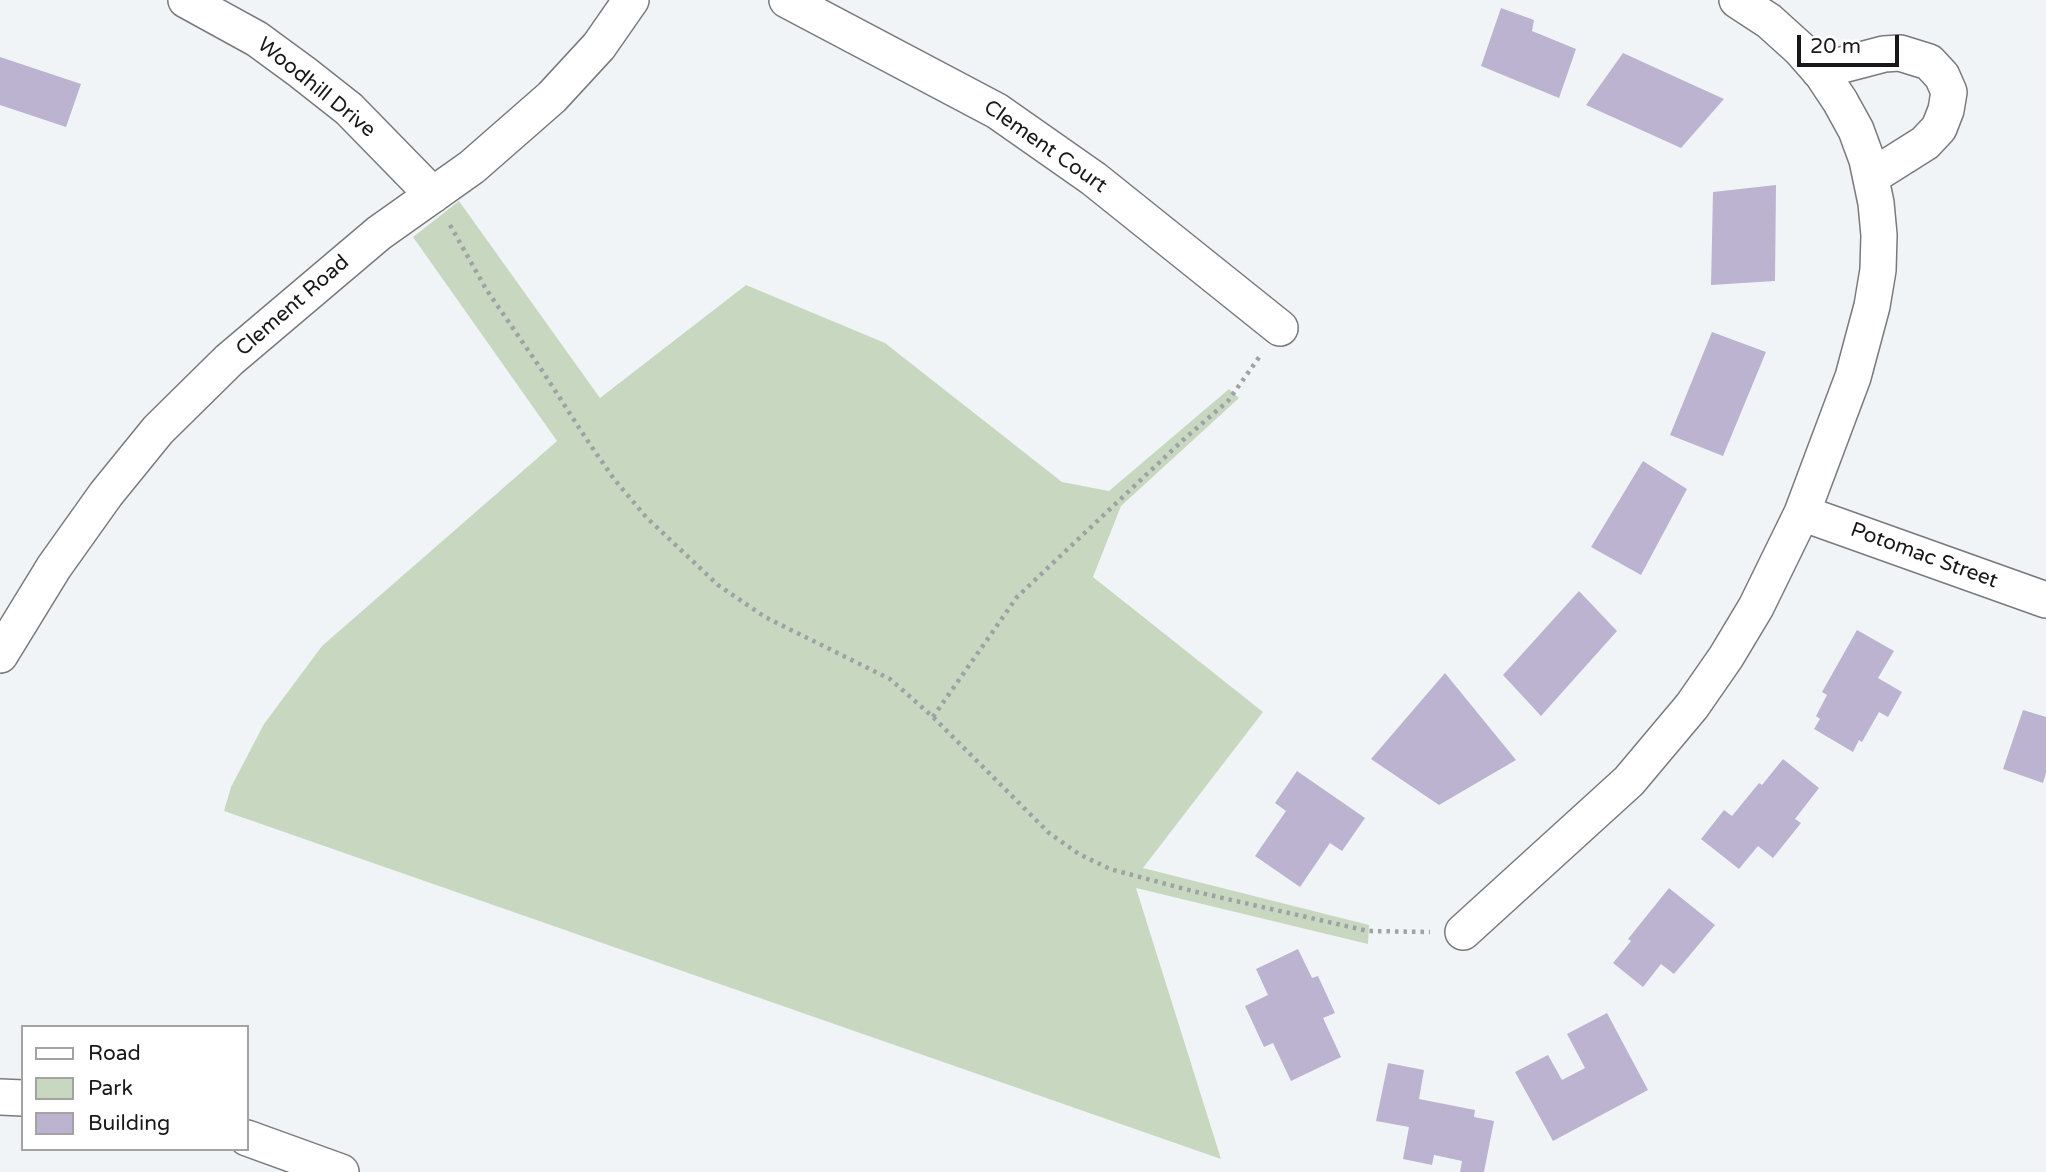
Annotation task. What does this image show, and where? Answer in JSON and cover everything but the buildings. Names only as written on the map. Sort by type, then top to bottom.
[{"type":"street","name":"Woodhill Drive","points":[[186,0],[257,39],[312,79],[349,109],[433,195]]},
{"type":"street","name":"Clement Road","points":[[0,655],[54,567],[106,494],[158,430],[229,360],[359,250],[472,167],[552,97],[598,46],[631,0]]},
{"type":"street","name":"Clement Court","points":[[787,0],[997,111],[1094,179],[1280,328]]},
{"type":"street","points":[[1463,932],[1629,781],[1692,706],[1756,607],[1802,513],[1853,377],[1872,306],[1878,270],[1879,235],[1871,177],[1856,130],[1819,71],[1800,49],[1769,21],[1737,0]]},
{"type":"street","points":[[1819,71],[1900,52],[1929,62],[1942,76],[1948,92],[1946,110],[1939,128],[1925,143],[1871,177]]},
{"type":"street","name":"Potomac Street","points":[[1802,513],[2046,600]]},
{"type":"street","points":[[0,1097],[21,1098]]},
{"type":"street","points":[[248,1138],[341,1172]]},
{"type":"path","points":[[433,195],[486,289],[614,479],[646,517],[718,585],[765,617],[890,679],[933,717],[1049,833],[1079,854],[1110,869],[1192,891],[1368,931],[1463,932]]},
{"type":"path","points":[[933,717],[1017,597],[1145,474],[1228,401],[1280,328]]},
{"type":"green space","points":[[459,201],[600,398],[746,285],[885,343],[1062,482],[1109,491],[1229,389],[1239,398],[1121,506],[1093,577],[1263,712],[1143,868],[1369,925],[1368,944],[1136,888],[1221,1159],[224,811],[231,787],[264,724],[322,646],[557,441],[413,237]]}]
